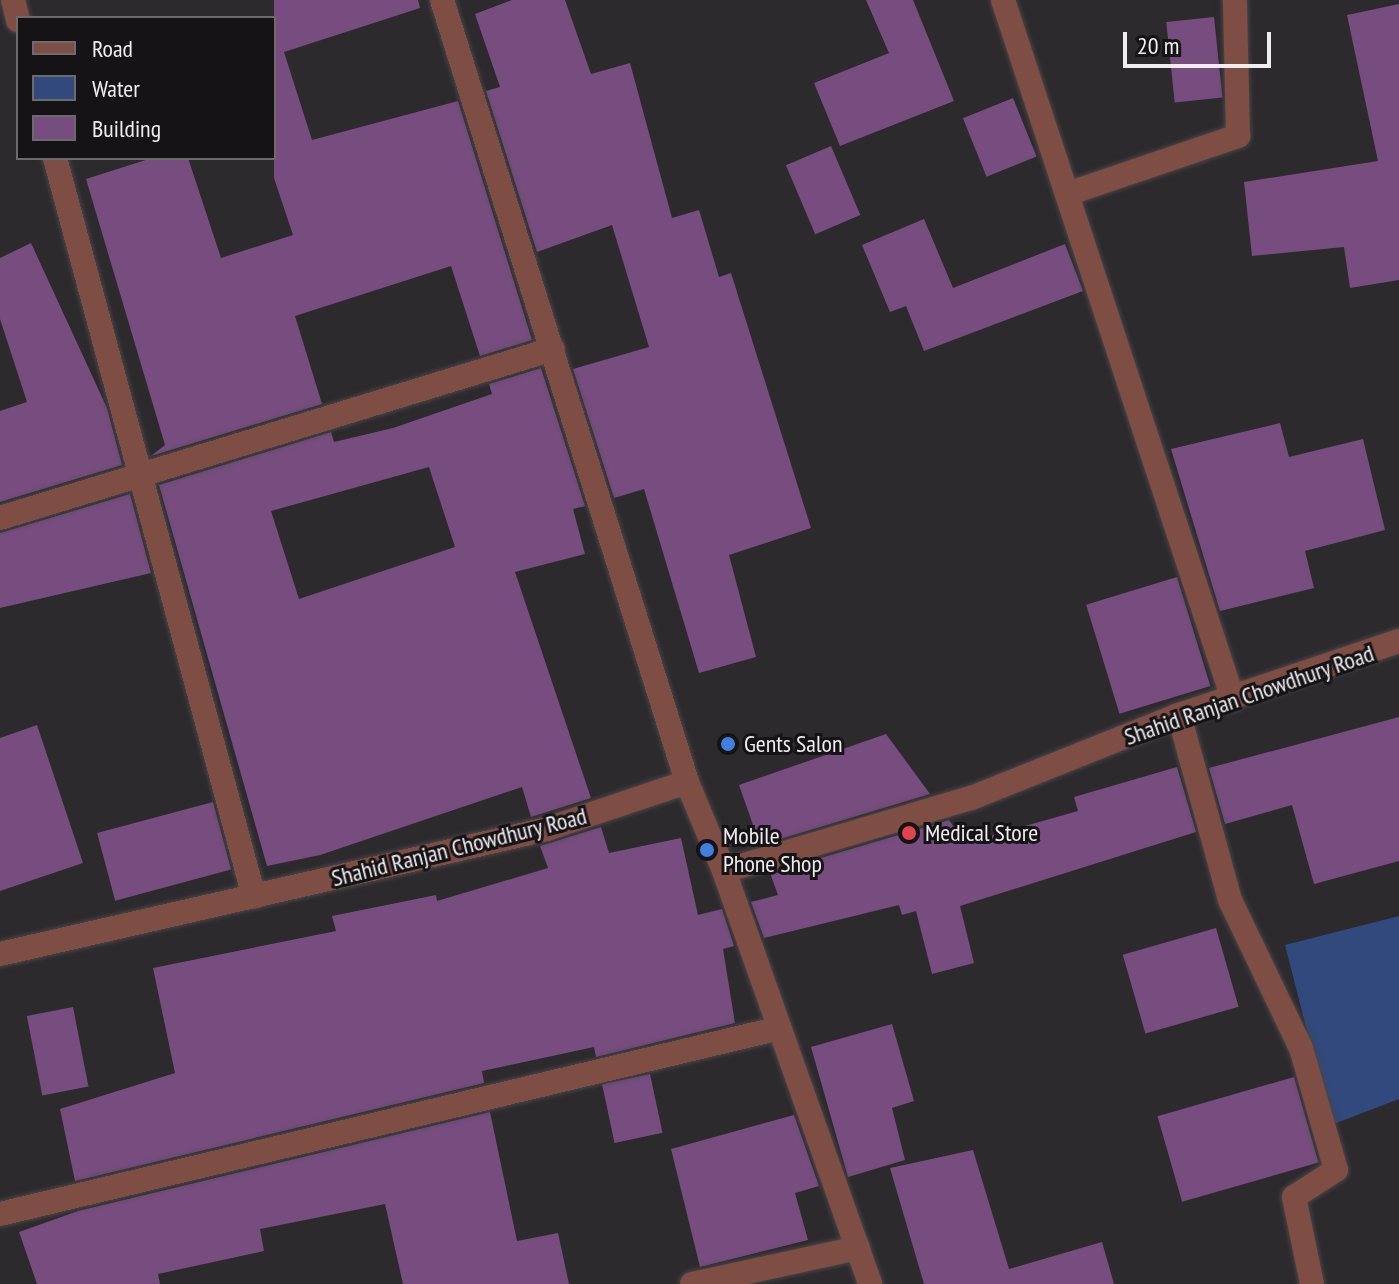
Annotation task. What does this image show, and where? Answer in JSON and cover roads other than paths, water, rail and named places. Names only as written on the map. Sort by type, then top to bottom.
[{"type":"street","points":[[442,0],[687,782],[724,871],[776,1029],[870,1284]]},
{"type":"street","points":[[1003,0],[1233,699]]},
{"type":"street","points":[[1067,194],[1238,136],[1235,0]]},
{"type":"street","points":[[56,160],[254,897]]},
{"type":"street","points":[[0,518],[553,349]]},
{"type":"street","name":"Shahid Ranjan Chowdhury Road","points":[[724,871],[974,797],[1057,767],[1179,715],[1399,641]]},
{"type":"street","points":[[1179,715],[1230,900],[1301,1048],[1336,1170],[1294,1197],[1312,1284]]},
{"type":"street","name":"Shahid Ranjan Chowdhury Road","points":[[0,954],[547,829],[687,782]]},
{"type":"street","points":[[0,1214],[776,1029]]},
{"type":"street","points":[[692,1284],[858,1248]]},
{"type":"water","points":[[1399,916],[1399,1099],[1331,1125],[1285,945]]},
{"type":"place","name":"Gents Salon","points":[[728,744]]},
{"type":"place","name":"Medical Store","points":[[909,833]]},
{"type":"place","name":"Mobile Phone Shop","points":[[707,850]]}]
